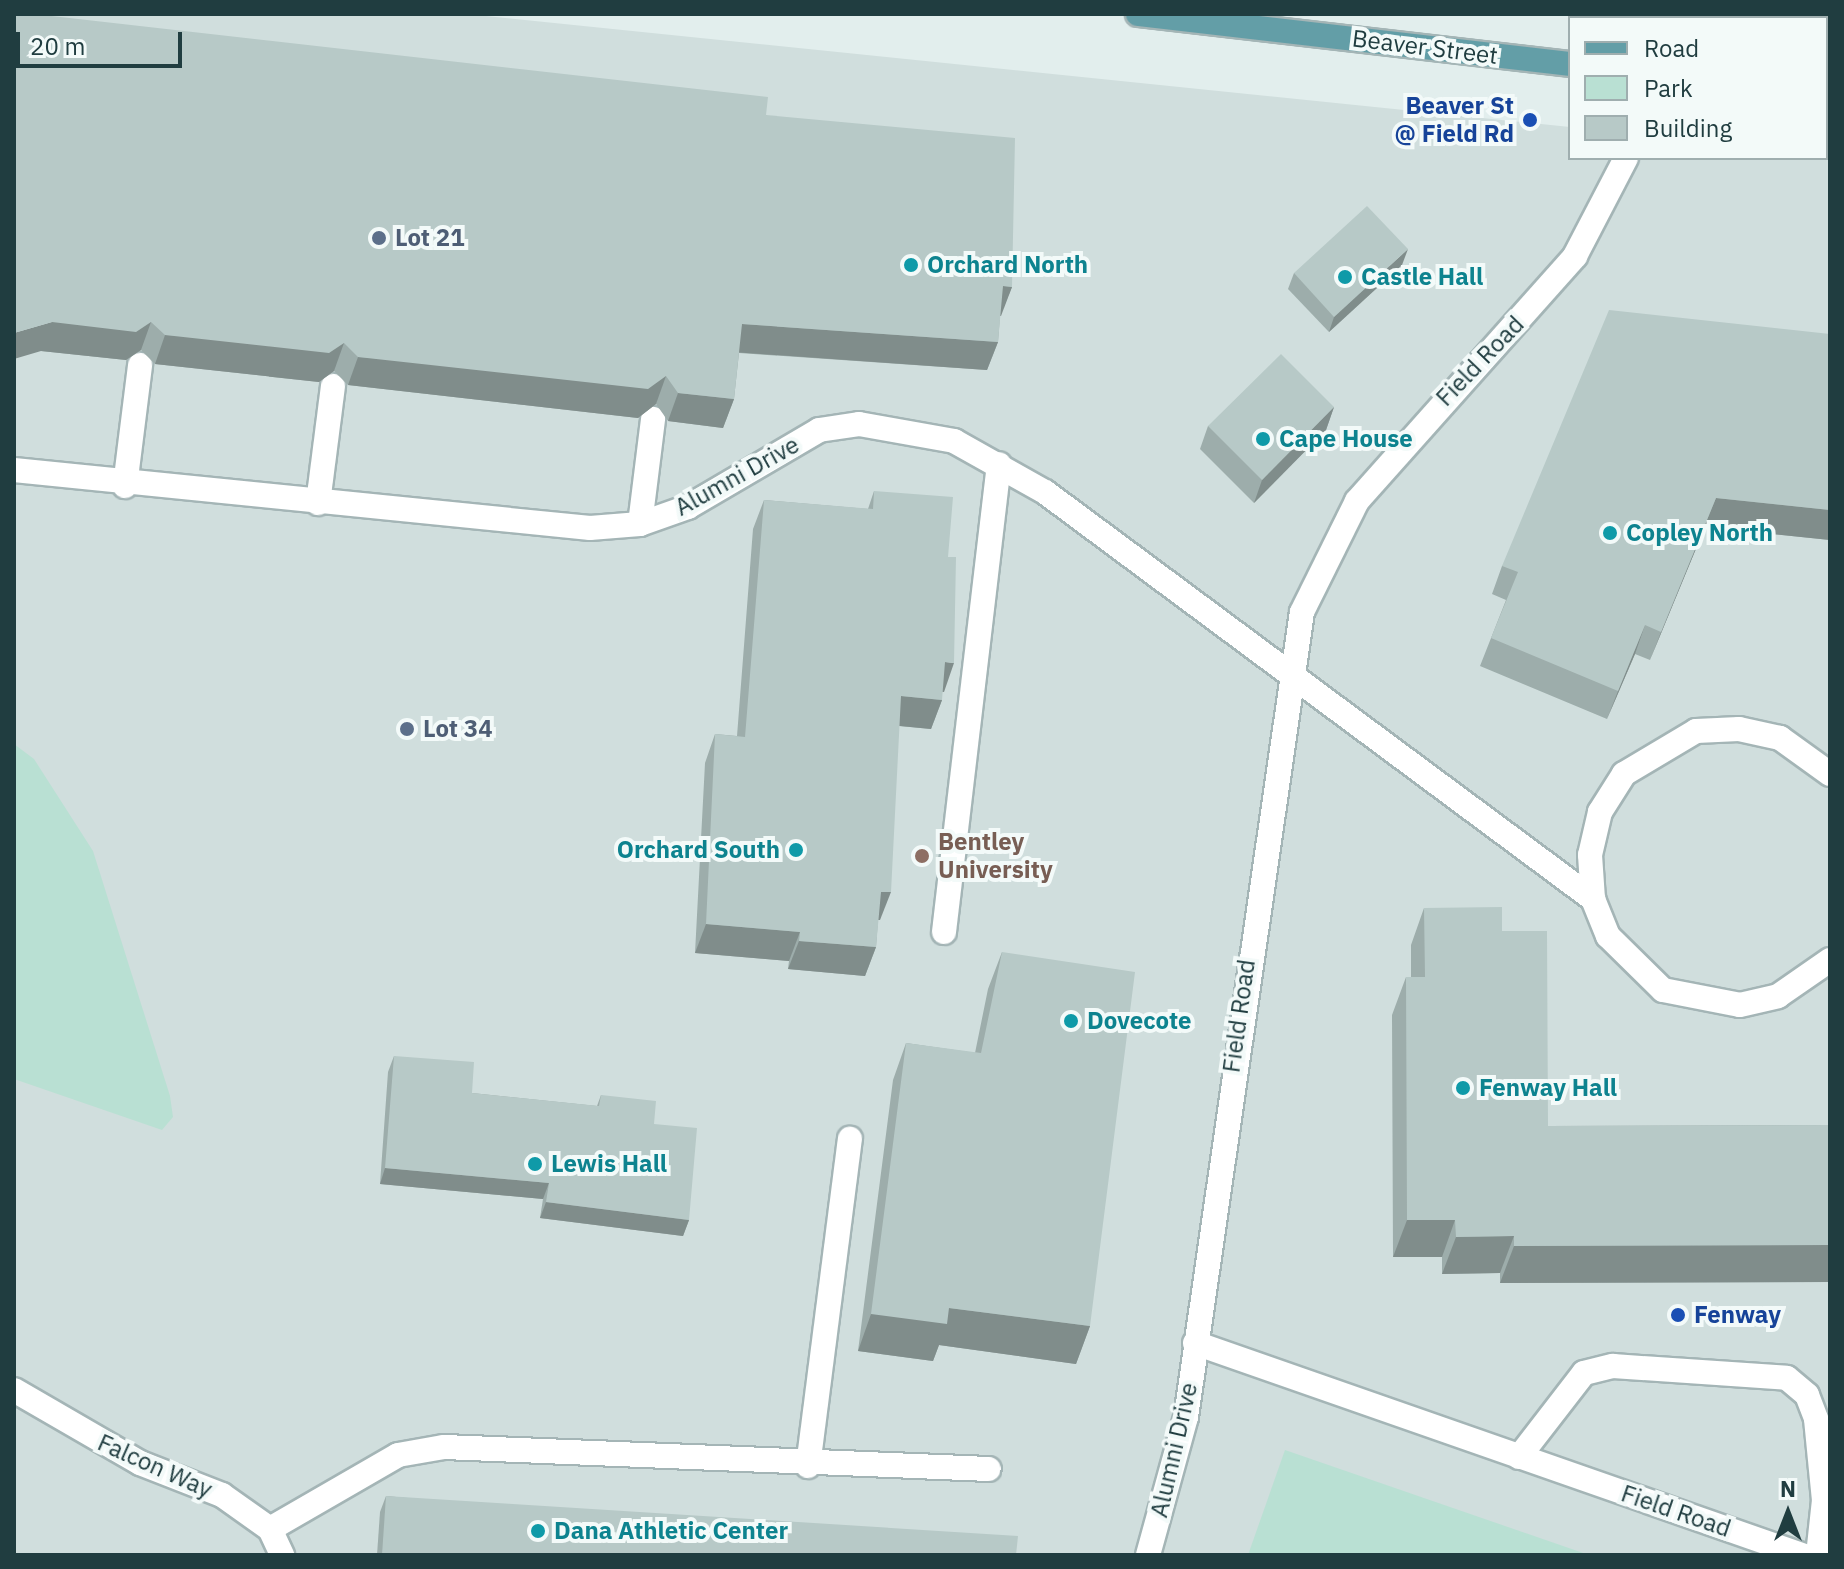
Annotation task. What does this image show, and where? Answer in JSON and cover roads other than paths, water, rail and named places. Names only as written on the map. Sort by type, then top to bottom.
[{"type":"main road","name":"Beaver Street","points":[[1138,14],[1568,64]]},
{"type":"lane","name":"Field Road","points":[[1625,160],[1575,256],[1357,501],[1302,612],[1288,677],[1195,1343],[1802,1555]]},
{"type":"lane","points":[[125,486],[140,365]]},
{"type":"lane","points":[[318,503],[333,386]]},
{"type":"lane","points":[[640,524],[653,419]]},
{"type":"lane","name":"Alumni Drive","points":[[14,470],[125,486],[590,528],[640,524],[688,507],[819,430],[900,429],[954,441],[999,464],[1593,899]]},
{"type":"lane","points":[[944,932],[999,464]]},
{"type":"lane","points":[[1830,774],[1780,738],[1739,729],[1696,731],[1657,748],[1624,774],[1600,812],[1590,855],[1593,899],[1608,936],[1663,990],[1740,1005],[1821,986],[1830,960]]},
{"type":"lane","points":[[808,1466],[850,1139]]},
{"type":"lane","name":"Alumni Drive","points":[[1148,1555],[1186,1417],[1195,1343]]},
{"type":"lane","points":[[1519,1457],[1584,1373],[1613,1366],[1787,1378],[1807,1395],[1816,1419],[1824,1500],[1818,1555]]},
{"type":"lane","name":"Falcon Way","points":[[14,1390],[140,1463],[222,1495],[270,1529],[282,1555]]},
{"type":"lane","points":[[270,1529],[398,1455],[444,1447],[808,1466],[989,1469]]},
{"type":"place","name":"Beaver St @ Field Rd","points":[[1530,120]]},
{"type":"place","name":"Lot 21","points":[[379,238]]},
{"type":"place","name":"Orchard North","points":[[911,265]]},
{"type":"place","name":"Castle Hall","points":[[1345,277]]},
{"type":"place","name":"Cape House","points":[[1263,439]]},
{"type":"place","name":"Copley North","points":[[1610,533]]},
{"type":"place","name":"Lot 34","points":[[407,729]]},
{"type":"place","name":"Orchard South","points":[[796,850]]},
{"type":"place","name":"Bentley University","points":[[922,856]]},
{"type":"place","name":"Dovecote","points":[[1071,1021]]},
{"type":"place","name":"Fenway Hall","points":[[1463,1088]]},
{"type":"place","name":"Lewis Hall","points":[[535,1164]]},
{"type":"place","name":"Fenway","points":[[1678,1315]]},
{"type":"place","name":"Dana Athletic Center","points":[[538,1531]]}]
